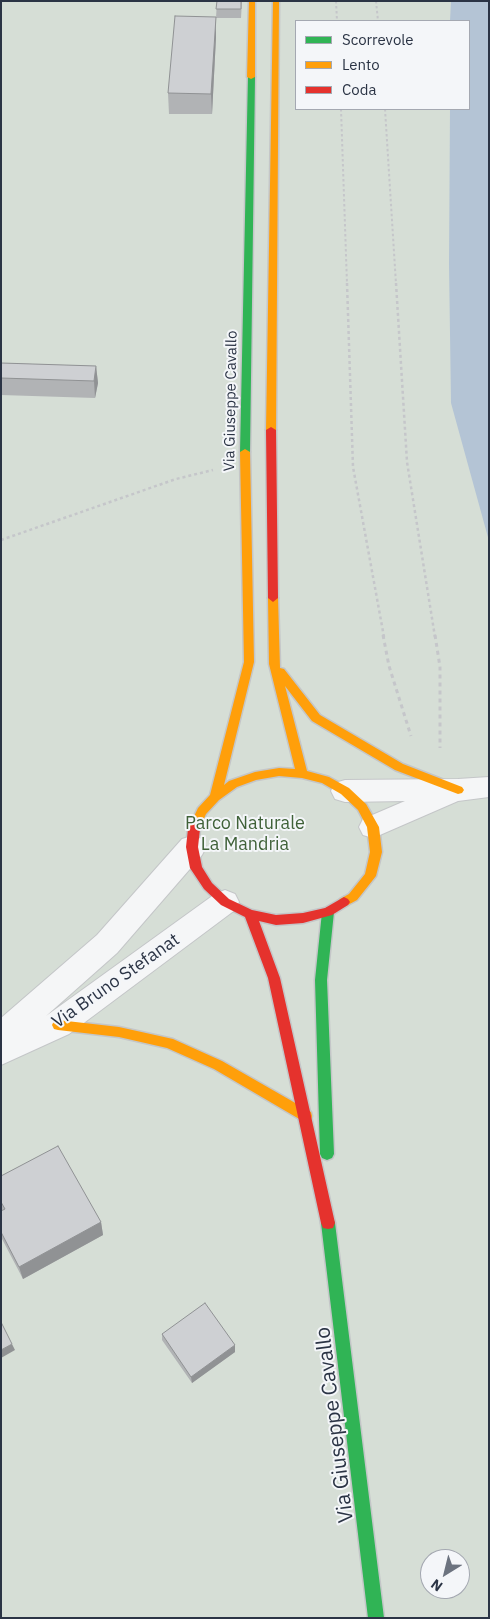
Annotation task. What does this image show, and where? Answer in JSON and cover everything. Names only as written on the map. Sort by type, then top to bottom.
[{"type":"street","name":"Via Giuseppe Cavallo","points":[[214,797],[249,662],[245,463],[252,1]]},
{"type":"street","points":[[276,1],[271,462],[274,664],[302,774]]},
{"type":"street","points":[[274,664],[316,718],[399,767],[472,789]]},
{"type":"street","points":[[278,772],[302,774],[325,780],[345,791],[362,807],[373,827],[376,852],[370,876],[353,897],[328,912],[303,918],[276,920],[237,908],[208,886],[196,868],[192,847],[194,829],[202,811],[214,797],[233,784],[255,776],[278,772]]},
{"type":"street","points":[[345,791],[472,789]]},
{"type":"street","points":[[373,827],[472,789]]},
{"type":"street","name":"Via Bruno Stefanat","points":[[1,1038],[107,944],[192,847]]},
{"type":"street","name":"Via Giuseppe Cavallo","points":[[237,908],[274,978],[306,1116],[329,1228],[376,1618]]},
{"type":"street","name":"Via Bruno Stefanat","points":[[1,1051],[58,1025],[237,908]]},
{"type":"street","name":"Via Giuseppe Cavallo","points":[[328,912],[321,980],[329,1228]]},
{"type":"street","points":[[58,1025],[118,1032],[169,1044],[218,1065],[306,1116]]},
{"type":"path","points":[[336,1],[337,20]]},
{"type":"path","points":[[376,1],[378,20]]},
{"type":"path","points":[[341,110],[353,467],[389,666],[414,744]]},
{"type":"path","points":[[385,110],[406,462],[440,667],[442,766],[472,789]]},
{"type":"path","points":[[1,540],[176,479],[245,463]]},
{"type":"green space","name":"Parco Naturale La Mandria","points":[[1,1],[489,1],[489,1618],[1,1618]]},
{"type":"water","points":[[451,1],[489,1],[489,541],[451,403],[449,264],[450,110],[470,110],[470,20],[450,20]]},
{"type":"building","points":[[217,1],[241,1],[241,9],[216,9]]},
{"type":"building","points":[[175,16],[216,17],[211,94],[168,93]]},
{"type":"building","points":[[1,363],[96,366],[94,381],[1,378]]},
{"type":"building","points":[[58,1146],[101,1222],[19,1267],[1,1232],[1,1211],[5,1209],[1,1202],[1,1176]]},
{"type":"building","points":[[205,1303],[235,1345],[191,1377],[162,1334]]},
{"type":"building","points":[[1,1322],[12,1344],[1,1350]]},
{"type":"traffic: fast","points":[[245,452],[251,77]]},
{"type":"traffic: fast","points":[[327,1154],[321,980],[328,912]]},
{"type":"traffic: fast","points":[[328,1223],[376,1618]]},
{"type":"traffic: slow","points":[[251,77],[252,1]]},
{"type":"traffic: slow","points":[[271,430],[276,1]]},
{"type":"traffic: slow","points":[[215,797],[249,662],[245,452]]},
{"type":"traffic: slow","points":[[273,598],[274,664],[302,774]]},
{"type":"traffic: slow","points":[[280,672],[316,718],[399,767],[458,790]]},
{"type":"traffic: slow","points":[[279,772],[302,774],[325,780],[345,791],[362,807],[373,827],[376,852],[370,876],[353,897],[344,902]]},
{"type":"traffic: slow","points":[[194,829],[202,811],[215,797],[233,784],[255,776],[279,772]]},
{"type":"traffic: slow","points":[[58,1025],[119,1032],[169,1043],[218,1065],[306,1116]]},
{"type":"traffic: jam","points":[[271,430],[273,598]]},
{"type":"traffic: jam","points":[[194,829],[192,847],[196,868],[208,886],[225,902],[250,914],[276,920],[303,918],[328,912],[344,902]]},
{"type":"traffic: jam","points":[[250,914],[274,978],[328,1223]]}]
